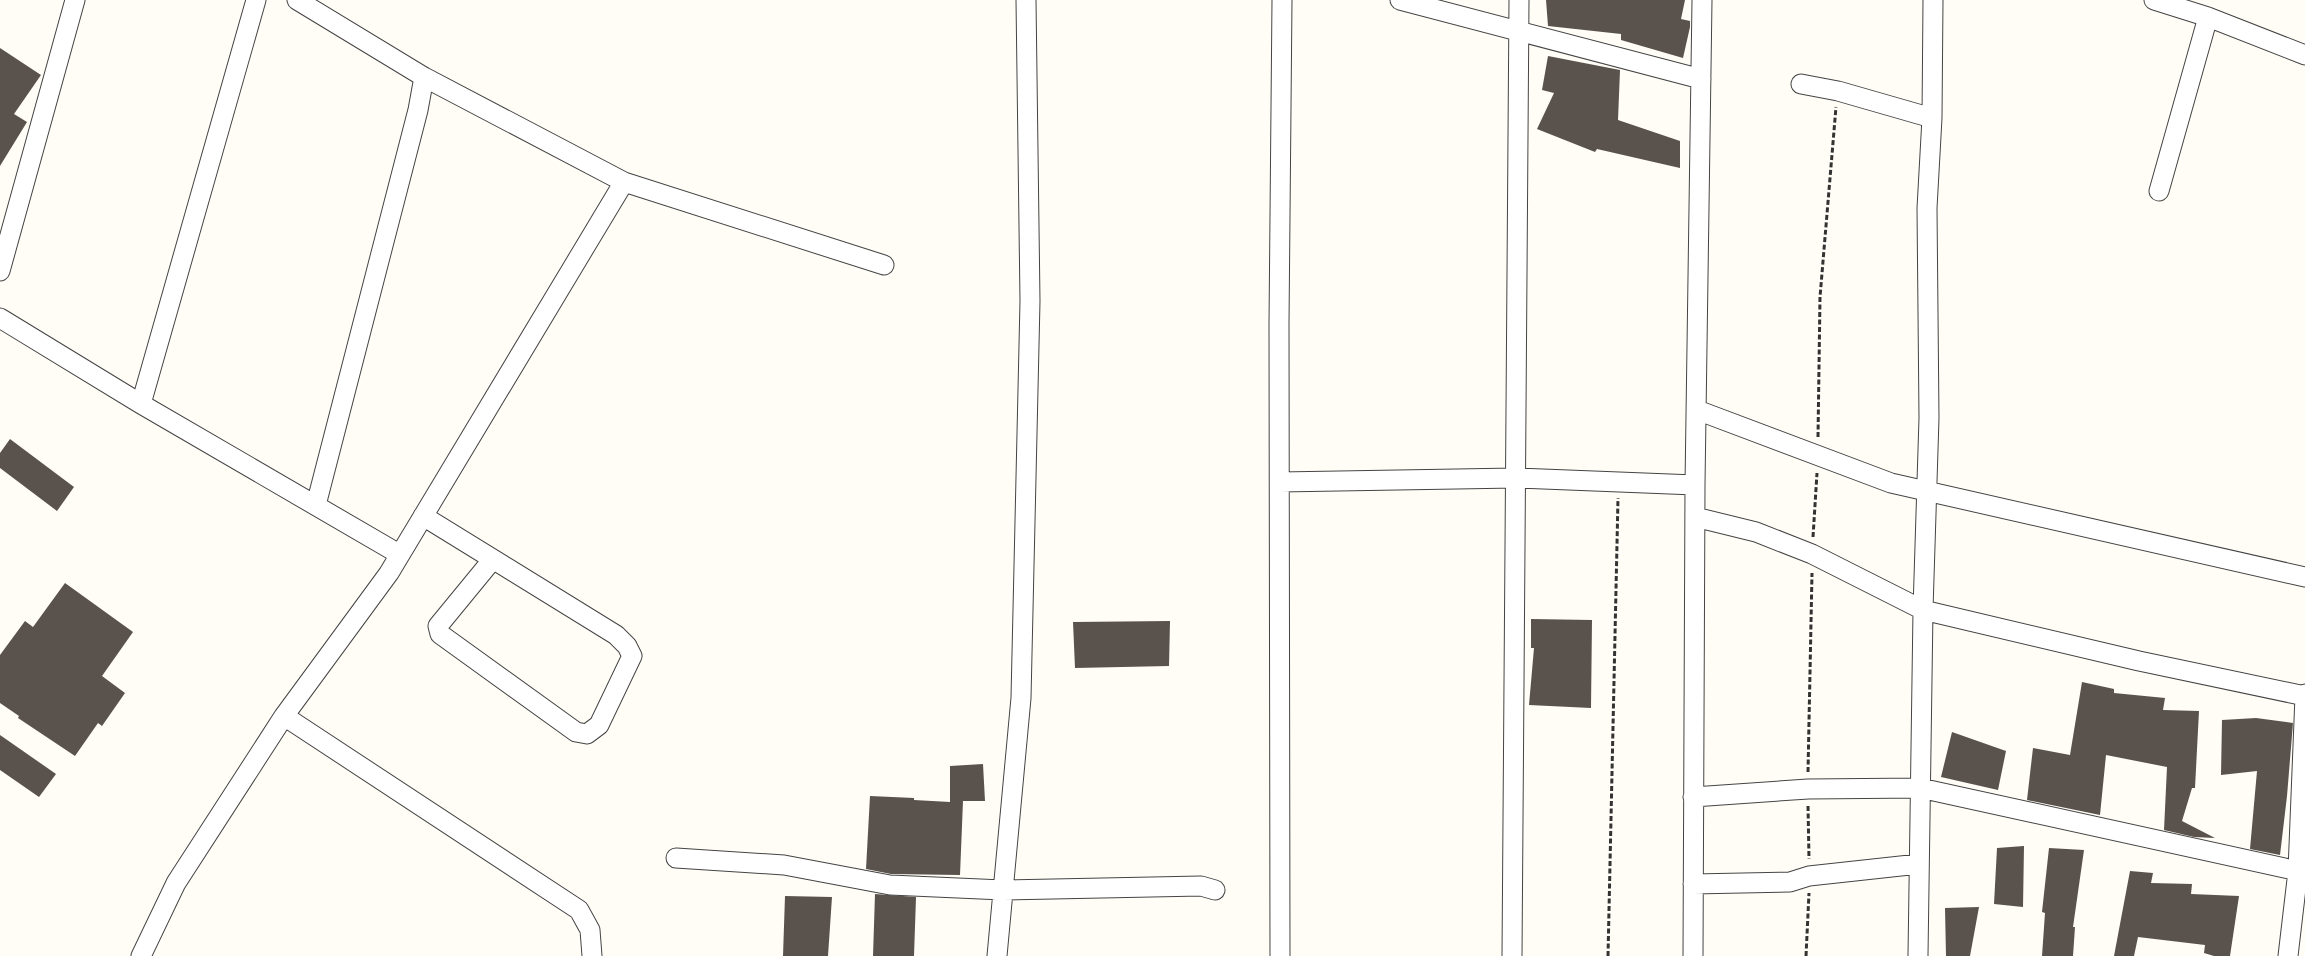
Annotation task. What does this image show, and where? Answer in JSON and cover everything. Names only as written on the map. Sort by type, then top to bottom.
[{"type":"street","points":[[0,271],[75,0]]},
{"type":"street","points":[[140,404],[256,0]]},
{"type":"street","points":[[298,0],[319,5],[424,77],[624,182],[884,266]]},
{"type":"street","points":[[997,956],[1022,688],[1030,301],[1026,0]]},
{"type":"street","points":[[1280,956],[1282,0]]},
{"type":"street","points":[[1400,0],[1701,79]]},
{"type":"street","points":[[1512,956],[1519,0]]},
{"type":"street","points":[[1693,956],[1695,485],[1702,0]]},
{"type":"street","points":[[1918,956],[1928,418],[1927,208],[1932,118],[1933,0]]},
{"type":"street","points":[[2154,0],[2208,17],[2305,55]]},
{"type":"street","points":[[2159,192],[2208,17]]},
{"type":"street","points":[[316,505],[418,110],[424,77]]},
{"type":"street","points":[[1801,84],[1838,91],[1932,118]]},
{"type":"street","points":[[141,956],[176,882],[284,716],[390,573],[624,182]]},
{"type":"street","points":[[0,318],[140,404],[400,554]]},
{"type":"street","points":[[1696,410],[1891,483],[2305,576]]},
{"type":"street","points":[[1280,482],[1515,478],[1695,485]]},
{"type":"street","points":[[423,516],[493,559],[616,636],[627,646],[632,656],[599,725],[588,734],[576,732],[440,634],[438,626],[493,559]]},
{"type":"street","points":[[1695,517],[1756,532],[1812,554],[1923,610],[2139,661],[2305,695],[2298,871],[2288,956]]},
{"type":"street","points":[[284,716],[579,910],[590,930],[592,956]]},
{"type":"street","points":[[1694,797],[1808,789],[1920,788],[2298,871]]},
{"type":"street","points":[[676,858],[784,866],[890,884],[1003,890],[1201,886],[1215,890]]},
{"type":"street","points":[[1693,884],[1790,882],[1809,876],[1919,864]]},
{"type":"path","points":[[1806,956],[1809,876],[1808,789],[1812,554],[1818,456],[1820,297],[1838,91]]},
{"type":"path","points":[[1608,956],[1619,483]]},
{"type":"building","points":[[1546,0],[1685,0],[1681,19],[1690,21],[1690,27],[1683,58],[1621,40],[1621,34],[1548,26]]},
{"type":"building","points":[[0,48],[41,75],[14,114],[27,122],[0,166]]},
{"type":"building","points":[[1548,56],[1620,70],[1618,120],[1680,141],[1680,168],[1597,149],[1595,152],[1537,129],[1554,93],[1542,90]]},
{"type":"building","points":[[10,439],[74,487],[57,511],[0,468],[0,453]]},
{"type":"building","points":[[65,583],[133,632],[102,676],[125,693],[102,726],[98,723],[75,756],[18,718],[19,716],[0,703],[0,655],[25,621],[33,627]]},
{"type":"building","points":[[1531,619],[1592,620],[1591,708],[1529,705],[1534,648],[1531,648]]},
{"type":"building","points":[[1170,621],[1169,666],[1075,668],[1073,622]]},
{"type":"building","points":[[2082,682],[2114,689],[2114,693],[2165,698],[2163,710],[2199,711],[2195,788],[2192,788],[2182,821],[2215,838],[2194,837],[2164,830],[2167,767],[2106,755],[2100,815],[2027,800],[2033,748],[2070,755]]},
{"type":"building","points":[[2256,718],[2293,723],[2280,855],[2250,849],[2257,771],[2221,775],[2222,720]]},
{"type":"building","points":[[1952,732],[2006,751],[1998,790],[1941,777]]},
{"type":"building","points":[[0,735],[56,774],[39,797],[0,770]]},
{"type":"building","points":[[983,764],[985,801],[963,801],[960,875],[891,874],[866,869],[870,796],[950,802],[950,766]]},
{"type":"building","points":[[2024,846],[2023,907],[1994,904],[1997,848]]},
{"type":"building","points":[[2049,848],[2084,850],[2073,927],[2075,927],[2073,956],[2042,956],[2045,913],[2042,912]]},
{"type":"building","points":[[2130,871],[2153,873],[2151,883],[2192,884],[2191,894],[2239,896],[2230,956],[2214,956],[2204,953],[2205,945],[2138,937],[2134,956],[2114,956]]},
{"type":"building","points":[[875,894],[916,897],[914,956],[873,956]]},
{"type":"building","points":[[785,896],[832,897],[828,956],[783,956]]},
{"type":"building","points":[[1979,907],[1970,956],[1946,956],[1945,908]]}]
